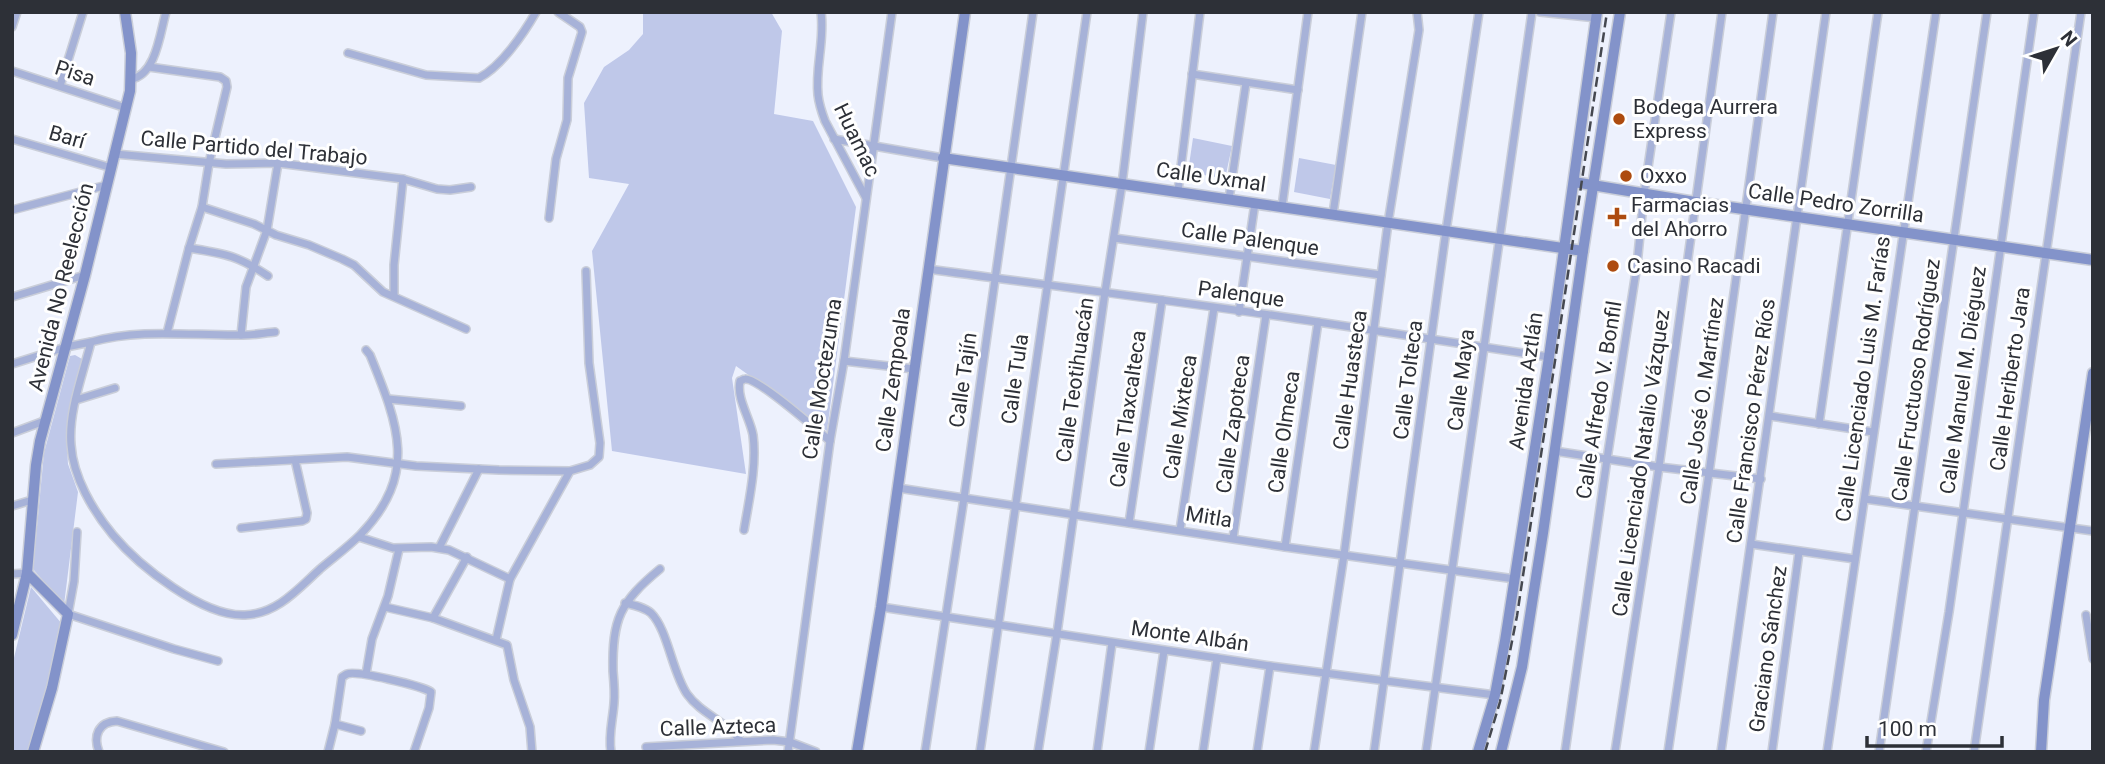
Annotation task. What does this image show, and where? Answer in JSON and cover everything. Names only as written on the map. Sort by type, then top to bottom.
[{"type":"street","points":[[12,27],[17,12]]},
{"type":"street","points":[[60,86],[83,12]]},
{"type":"street","name":"Avenida No Reelección","points":[[12,635],[27,573],[36,465],[126,108],[131,79],[131,53],[125,12]]},
{"type":"street","points":[[131,79],[143,75],[149,67],[166,12]]},
{"type":"street","points":[[348,53],[426,75],[479,78],[485,75],[528,28],[537,12]]},
{"type":"street","points":[[550,218],[556,159],[567,120],[568,78],[582,32],[580,27],[558,12]]},
{"type":"street","name":"Huamac","points":[[821,12],[818,95],[825,121],[866,198]]},
{"type":"street","name":"Calle Moctezuma","points":[[788,752],[892,12]]},
{"type":"street","name":"Calle Zempoala","points":[[857,752],[881,607],[965,12]]},
{"type":"street","name":"Calle Tajín","points":[[925,752],[947,617],[1033,12]]},
{"type":"street","name":"Calle Tula","points":[[980,752],[1087,12]]},
{"type":"street","name":"Calle Teotihuacán","points":[[1038,752],[1122,184],[1143,12]]},
{"type":"street","points":[[1178,191],[1200,12]]},
{"type":"street","points":[[1282,207],[1308,12]]},
{"type":"street","points":[[1333,214],[1362,12]]},
{"type":"street","name":"Calle Huasteca","points":[[1314,752],[1344,555],[1388,223],[1419,30],[1417,12]]},
{"type":"street","name":"Calle Tolteca","points":[[1374,752],[1479,12]]},
{"type":"street","name":"Calle Maya","points":[[1426,752],[1532,12]]},
{"type":"street","points":[[1539,12],[1597,15]]},
{"type":"street","name":"Avenida Aztlán","points":[[1500,752],[1522,667],[1620,12]]},
{"type":"street","name":"Calle Alfredo V. Bonfil","points":[[1566,752],[1671,12]]},
{"type":"street","name":"Calle Licenciado Natalio Vázquez","points":[[1615,752],[1659,467],[1722,12]]},
{"type":"street","name":"Calle José O. Martínez","points":[[1668,752],[1773,12]]},
{"type":"street","name":"Calle Francisco Pérez Ríos","points":[[1721,752],[1826,12]]},
{"type":"street","points":[[1819,424],[1878,12]]},
{"type":"street","name":"Calle Licenciado Luis M. Farías","points":[[1827,752],[1936,12]]},
{"type":"street","name":"Calle Fructuoso Rodríguez","points":[[1879,752],[1987,12]]},
{"type":"street","name":"Calle Manuel M. Diéguez","points":[[1926,752],[1949,612],[2034,12]]},
{"type":"street","name":"Calle Heriberto Jara","points":[[1974,752],[2081,12]]},
{"type":"street","name":"Avenida Aztlán","points":[[1478,752],[1495,695],[1515,579],[1597,15]]},
{"type":"street","points":[[149,67],[220,77],[226,80],[227,87],[209,163],[202,207],[167,333]]},
{"type":"street","name":"Pisa","points":[[12,71],[126,108]]},
{"type":"street","points":[[1192,74],[1298,90]]},
{"type":"street","points":[[1229,199],[1246,83]]},
{"type":"street","name":"Barí","points":[[12,139],[112,168]]},
{"type":"street","name":"Calle Uxmal","points":[[834,139],[943,158],[1583,251]]},
{"type":"street","name":"Calle Partido del Trabajo","points":[[115,154],[209,163],[278,163],[403,179],[437,189],[471,187]]},
{"type":"street","points":[[241,335],[244,298],[267,230],[278,163]]},
{"type":"street","points":[[394,296],[394,265],[403,179]]},
{"type":"street","name":"Calle Pedro Zorrilla","points":[[1574,182],[2093,260]]},
{"type":"street","points":[[12,210],[107,184]]},
{"type":"street","points":[[1238,312],[1255,203]]},
{"type":"street","points":[[202,207],[342,259],[383,292],[466,329]]},
{"type":"street","name":"Calle Palenque","points":[[1114,238],[1381,275]]},
{"type":"street","points":[[189,248],[223,253],[241,259],[268,276]]},
{"type":"street","name":"Palenque","points":[[928,269],[1318,322],[1549,357]]},
{"type":"street","points":[[216,464],[347,457],[398,465],[570,471],[594,463],[600,452],[589,363],[586,271]]},
{"type":"street","points":[[12,296],[85,275]]},
{"type":"street","name":"Calle Tlaxcalteca","points":[[1129,523],[1162,300]]},
{"type":"street","name":"Calle Mixteca","points":[[1180,530],[1214,308]]},
{"type":"street","name":"Calle Zapoteca","points":[[1233,538],[1266,316]]},
{"type":"street","name":"Calle Olmeca","points":[[1285,547],[1318,322]]},
{"type":"street","points":[[12,364],[66,347],[120,335],[241,335],[275,332]]},
{"type":"street","points":[[91,342],[71,428],[71,446],[78,474],[91,502],[127,549],[176,589],[221,613],[242,615],[255,614],[274,607],[290,597],[359,537],[387,500],[398,465],[396,438],[388,399],[366,350]]},
{"type":"street","points":[[844,361],[914,369]]},
{"type":"street","points":[[2041,752],[2044,700],[2093,373]]},
{"type":"street","points":[[744,530],[754,447],[740,382],[749,380],[768,391],[830,441]]},
{"type":"street","points":[[76,400],[115,388]]},
{"type":"street","points":[[388,399],[461,406]]},
{"type":"street","points":[[1770,416],[1873,432]]},
{"type":"street","points":[[12,433],[47,421]]},
{"type":"street","points":[[1554,451],[1761,480]]},
{"type":"street","points":[[241,528],[306,519],[295,460]]},
{"type":"street","points":[[439,548],[479,469]]},
{"type":"street","points":[[496,640],[510,579],[570,471]]},
{"type":"street","name":"Mitla","points":[[898,488],[1515,579]]},
{"type":"street","points":[[1865,499],[2093,531]]},
{"type":"street","points":[[12,506],[32,500]]},
{"type":"street","points":[[33,752],[52,688],[68,614],[74,581],[77,532]]},
{"type":"street","points":[[359,537],[399,549],[439,548],[467,557],[510,579]]},
{"type":"street","points":[[1751,544],[1855,559]]},
{"type":"street","points":[[366,674],[372,639],[385,607],[399,549]]},
{"type":"street","name":"Graciano Sánchez","points":[[1772,752],[1799,552]]},
{"type":"street","points":[[433,618],[467,557]]},
{"type":"street","points":[[611,752],[615,690],[614,633],[625,603],[660,569]]},
{"type":"street","points":[[12,574],[27,573],[68,614],[218,661]]},
{"type":"street","points":[[625,603],[643,608],[651,614],[686,692],[701,708],[729,727],[741,741]]},
{"type":"street","points":[[385,607],[433,618],[506,644],[514,680],[530,727],[532,752]]},
{"type":"street","name":"Monte Albán","points":[[881,607],[1270,666],[1495,695]]},
{"type":"street","points":[[2086,615],[2093,659]]},
{"type":"street","points":[[1097,752],[1112,643]]},
{"type":"street","points":[[1149,752],[1164,650]]},
{"type":"street","points":[[1203,752],[1217,658]]},
{"type":"street","points":[[1257,752],[1270,666]]},
{"type":"street","points":[[328,752],[342,677],[348,673],[366,674],[421,687],[431,692],[429,708],[414,752]]},
{"type":"street","points":[[99,752],[97,732],[106,723],[117,721],[224,752]]},
{"type":"street","points":[[335,724],[361,731]]},
{"type":"street","name":"Calle Azteca","points":[[646,747],[741,741],[790,742],[816,752]]},
{"type":"shaded area","points":[[643,12],[771,12],[782,31],[774,114],[813,121],[856,207],[827,431],[736,366],[732,378],[746,474],[612,451],[592,251],[629,184],[589,178],[584,103],[604,67],[629,50],[643,34]]},
{"type":"shaded area","points":[[1193,138],[1232,146],[1225,179],[1188,172]]},
{"type":"shaded area","points":[[1299,158],[1336,165],[1330,199],[1294,192]]},
{"type":"shaded area","points":[[75,355],[82,359],[83,365],[66,431],[68,464],[78,492],[64,605],[33,569],[44,453],[70,356]]},
{"type":"shaded area","points":[[31,587],[62,624],[31,752],[12,752],[12,666]]},
{"type":"railway","points":[[1485,752],[1500,702],[1517,616],[1607,12]]},
{"type":"place","name":"Bodega Aurrera Express","points":[[1619,119]]},
{"type":"place","name":"Oxxo","points":[[1626,176]]},
{"type":"place","name":"Farmacias del Ahorro","points":[[1617,217]]},
{"type":"place","name":"Casino Racadi","points":[[1613,266]]}]
